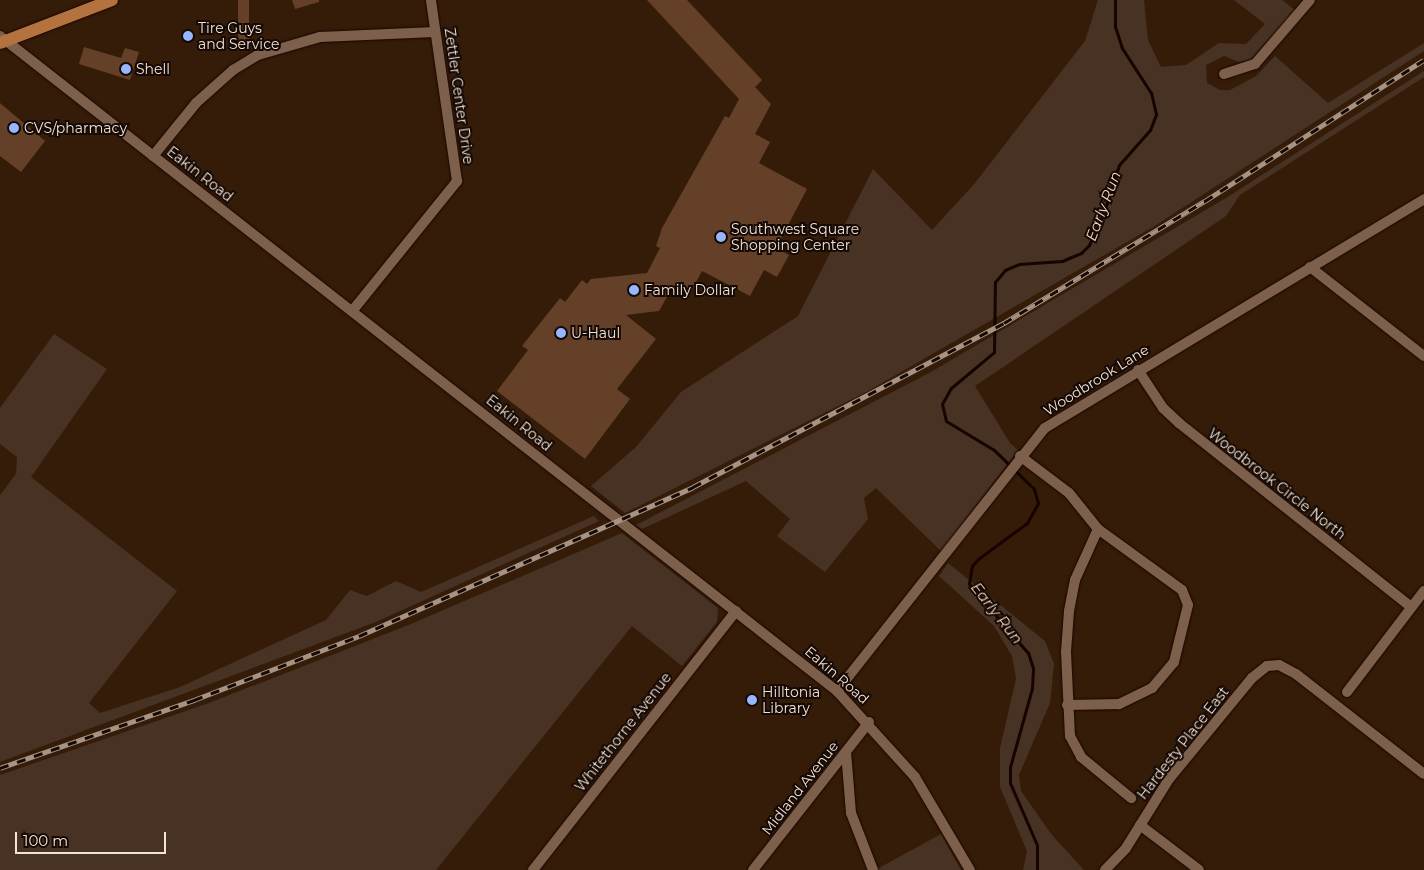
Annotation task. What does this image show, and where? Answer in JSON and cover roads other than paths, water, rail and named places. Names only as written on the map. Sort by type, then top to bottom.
[{"type":"main road","points":[[2,40],[112,0]]},
{"type":"street","name":"Zettler Center Drive","points":[[353,310],[457,181],[431,0]]},
{"type":"street","points":[[1224,74],[1255,64],[1310,0]]},
{"type":"street","points":[[153,156],[196,103],[233,70],[258,55],[320,37],[435,32]]},
{"type":"street","name":"Eakin Road","points":[[2,40],[353,310],[838,691],[869,722],[915,777],[970,870]]},
{"type":"street","name":"Woodbrook Lane","points":[[838,691],[1045,428],[1064,414],[1424,199]]},
{"type":"street","points":[[1310,267],[1424,356]]},
{"type":"street","name":"Woodbrook Circle North","points":[[1138,370],[1163,408],[1179,423],[1411,608]]},
{"type":"street","points":[[1015,464],[1068,493],[1098,530],[1182,590],[1188,605],[1183,635],[1169,671],[1142,694],[1119,704],[1067,705]]},
{"type":"street","points":[[1098,530],[1075,580],[1069,611],[1067,705],[1070,736],[1081,757],[1131,798]]},
{"type":"street","points":[[1347,692],[1424,591]]},
{"type":"street","name":"Whitethorne Avenue","points":[[533,870],[736,611]]},
{"type":"street","name":"Hardesty Place East","points":[[1105,870],[1140,825],[1160,791],[1252,678],[1273,665],[1286,667],[1296,674],[1424,774]]},
{"type":"street","name":"Midland Avenue","points":[[753,870],[869,722]]},
{"type":"street","points":[[846,752],[851,813],[873,870]]},
{"type":"street","points":[[1140,825],[1199,870]]},
{"type":"waterway","name":"Early Run","points":[[1037,870],[1037,845],[1010,783],[1010,767],[1032,688],[1033,668],[1028,653],[969,584],[972,566],[978,559],[1027,523],[1038,503],[1034,489],[994,450],[946,421],[942,404],[951,388],[994,352],[995,282],[1005,270],[1019,264],[1062,261],[1081,253],[1089,245],[1103,215],[1119,165],[1150,130],[1156,114],[1151,93],[1122,48],[1115,26],[1115,0]]},
{"type":"railway","points":[[0,768],[194,700],[359,636],[693,487],[1004,323],[1205,201],[1424,60]]},
{"type":"place","name":"Tire Guys and Service","points":[[188,36]]},
{"type":"place","name":"Shell","points":[[126,69]]},
{"type":"place","name":"CVS/pharmacy","points":[[14,128]]},
{"type":"place","name":"Southwest Square Shopping Center","points":[[721,237]]},
{"type":"place","name":"Family Dollar","points":[[634,290]]},
{"type":"place","name":"U-Haul","points":[[561,333]]},
{"type":"place","name":"Hilltonia Library","points":[[752,700]]}]
